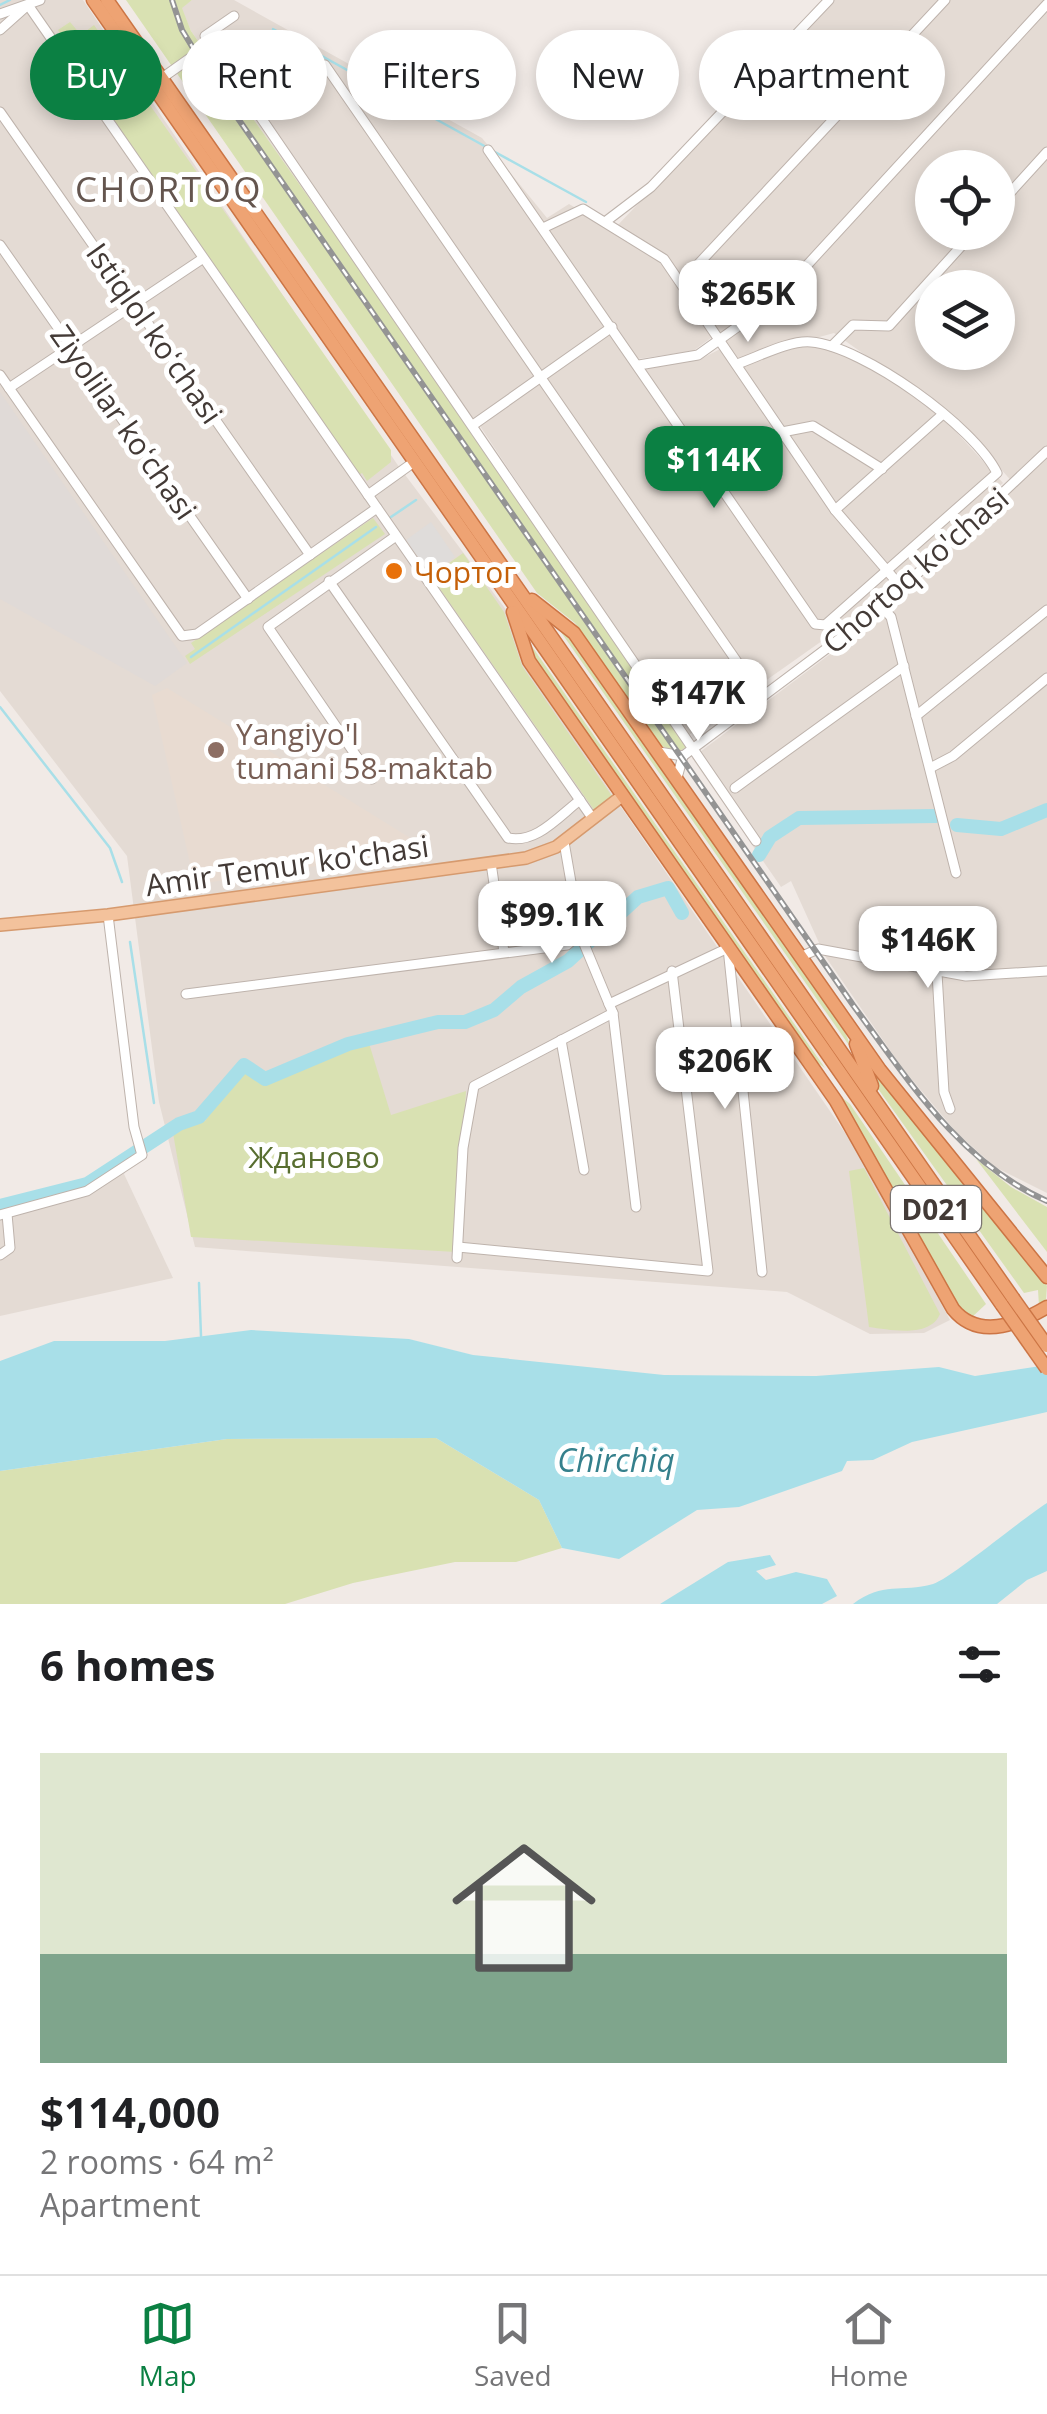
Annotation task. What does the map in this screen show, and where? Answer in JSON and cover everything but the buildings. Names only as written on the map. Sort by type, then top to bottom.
[{"type":"highway","name":"D021","points":[[93,0],[420,458]]},
{"type":"highway","name":"D021","points":[[107,0],[128,30]]},
{"type":"highway","name":"D021","points":[[162,78],[420,458],[1008,1301],[1047,1368]]},
{"type":"highway","points":[[514,593],[574,633],[850,1028],[1047,1277]]},
{"type":"highway","points":[[514,593],[530,661],[843,1113],[933,1278],[961,1318],[990,1329],[1047,1307]]},
{"type":"highway","points":[[850,1028],[874,1109]]},
{"type":"highway","points":[[805,1058],[874,1109]]},
{"type":"highway","name":"D021","points":[[1008,1301],[1047,1346]]},
{"type":"main road","name":"Amir Temur ko'chasi","points":[[0,925],[108,915],[539,855],[564,842],[622,796]]},
{"type":"street","points":[[0,14],[40,0]]},
{"type":"street","points":[[606,222],[651,187],[829,0]]},
{"type":"street","points":[[689,274],[945,0]]},
{"type":"street","points":[[0,30],[28,5]]},
{"type":"street","points":[[28,5],[594,819]]},
{"type":"street","points":[[639,366],[698,356],[775,300],[1045,9]]},
{"type":"street","points":[[214,30],[234,16]]},
{"type":"street","points":[[162,78],[182,64]]},
{"type":"street","points":[[327,68],[762,698]]},
{"type":"street","name":"Istiqlol koʻchasi","points":[[0,112],[310,555]]},
{"type":"street","points":[[263,120],[756,841]]},
{"type":"street","points":[[488,150],[813,623],[825,625],[889,573],[997,473],[943,414],[864,360],[832,346],[807,341],[737,364]]},
{"type":"street","points":[[1015,187],[1047,152]]},
{"type":"street","points":[[543,228],[583,208],[664,259],[834,510],[902,588]]},
{"type":"street","name":"Ziyolilar koʻchasi","points":[[0,245],[248,599]]},
{"type":"street","points":[[832,346],[852,324],[888,326],[958,250]]},
{"type":"street","points":[[10,388],[202,259]]},
{"type":"street","points":[[474,425],[612,327]]},
{"type":"street","points":[[0,375],[177,633],[187,637],[197,634],[377,508]]},
{"type":"street","points":[[834,510],[943,414]]},
{"type":"street","points":[[782,432],[813,426],[882,469]]},
{"type":"street","name":"Chortoq ko'chasi","points":[[683,756],[882,606],[1047,450]]},
{"type":"street","points":[[368,495],[420,458]]},
{"type":"street","points":[[372,780],[270,634],[272,620],[396,536]]},
{"type":"street","points":[[330,581],[508,838],[523,841],[580,800]]},
{"type":"street","points":[[882,606],[891,617],[956,873]]},
{"type":"street","points":[[916,716],[1047,610]]},
{"type":"street","points":[[735,788],[904,666]]},
{"type":"street","points":[[932,768],[953,756],[1047,678]]},
{"type":"street","points":[[654,748],[665,756],[683,756],[676,773],[680,786]]},
{"type":"street","points":[[564,842],[581,936],[611,1008],[636,1207]]},
{"type":"street","points":[[491,863],[504,952]]},
{"type":"street","points":[[0,1255],[10,1248],[3,1214],[87,1191],[142,1155],[134,1127],[108,915]]},
{"type":"street","points":[[186,994],[567,945],[581,936]]},
{"type":"street","points":[[672,970],[708,1271],[457,1252],[463,1148],[472,1090],[672,970],[728,948],[762,1272]]},
{"type":"street","points":[[800,958],[818,949],[966,976],[1047,971]]},
{"type":"street","points":[[936,973],[944,1092],[950,1109]]},
{"type":"street","points":[[561,1040],[584,1170]]},
{"type":"shaded area","points":[[0,0],[83,0],[103,30],[30,30],[30,120],[162,120],[162,117],[397,464],[507,611],[524,666],[865,1162],[950,1320],[924,1333],[870,1334],[787,1292],[195,1247],[159,1102],[127,856],[0,691]]},
{"type":"shaded area","points":[[192,0],[234,0],[288,30],[191,30],[181,7]]},
{"type":"shaded area","points":[[832,0],[1047,0],[1047,1193],[995,1167],[957,1133],[903,1069],[825,956],[791,881],[781,887],[692,758],[894,606],[1016,486],[955,418],[834,333],[739,359],[662,256],[616,227],[718,120],[945,120],[945,30],[803,30]]},
{"type":"shaded area","points":[[327,52],[347,63],[347,120],[450,120],[482,138],[547,218],[569,204],[653,254],[715,335],[693,351],[637,359],[614,325],[471,427],[254,120],[327,120]]},
{"type":"shaded area","points":[[612,333],[635,368],[699,360],[722,348],[736,366],[810,344],[847,354],[938,412],[1003,483],[836,631],[686,737],[480,426]]},
{"type":"shaded area","points":[[0,392],[187,663],[155,686],[0,599]]},
{"type":"shaded area","points":[[431,522],[455,557],[430,574],[406,540]]},
{"type":"shaded area","name":"Yangiyo'l tumani 58-maktab","points":[[167,688],[428,849],[205,883],[192,872],[152,695]]},
{"type":"shaded area","points":[[139,1151],[124,1174],[173,1278],[0,1316],[0,1202],[76,1184]]},
{"type":"green space","points":[[126,0],[192,0],[182,8],[191,30],[182,30],[182,81],[162,52],[162,30],[147,30]]},
{"type":"green space","points":[[70,22],[77,30],[58,30]]},
{"type":"green space","points":[[108,120],[160,120],[391,450],[391,462],[367,481],[362,473],[357,476]]},
{"type":"green space","points":[[209,120],[254,120],[471,427],[688,746],[678,752],[661,746],[575,623],[537,593]]},
{"type":"green space","points":[[373,518],[385,534],[190,664],[185,656],[195,649],[191,643]]},
{"type":"green space","points":[[463,553],[504,612],[522,666],[612,796],[594,810],[431,576]]},
{"type":"green space","points":[[556,625],[571,636],[841,1023],[853,1051]]},
{"type":"green space","points":[[531,645],[825,1068],[809,1056],[534,658]]},
{"type":"green space","name":"Жданово","points":[[368,1040],[391,1115],[466,1091],[456,1252],[191,1237],[173,1133],[205,1121],[240,1072],[246,1070],[265,1083]]},
{"type":"green space","points":[[870,1065],[1028,1257],[1047,1286],[1046,1299],[1039,1306],[1038,1290],[1024,1293],[876,1086]]},
{"type":"green space","points":[[833,1090],[850,1104],[986,1304],[971,1318],[957,1304]]},
{"type":"green space","points":[[976,1159],[1011,1187],[1047,1207],[1047,1252]]},
{"type":"green space","points":[[864,1168],[940,1314],[928,1327],[909,1331],[869,1327],[849,1171]]},
{"type":"green space","points":[[436,1438],[539,1500],[562,1548],[516,1562],[455,1562],[353,1583],[285,1604],[0,1604],[0,1471],[227,1439]]},
{"type":"water","name":"Chirchiq","points":[[251,1330],[409,1339],[473,1355],[664,1375],[816,1376],[939,1367],[975,1376],[1047,1365],[1047,1412],[912,1442],[873,1460],[847,1461],[842,1471],[739,1507],[697,1510],[619,1559],[562,1548],[539,1500],[436,1438],[227,1439],[0,1471],[0,1361],[54,1341],[165,1341]]},
{"type":"water","points":[[1047,1503],[1047,1571],[1027,1580],[997,1604],[853,1604],[874,1592],[942,1580]]},
{"type":"water","points":[[770,1555],[776,1565],[756,1571],[766,1580],[796,1572],[827,1579],[837,1596],[822,1604],[660,1604],[728,1562]]},
{"type":"waterway","points":[[0,5],[10,0]]},
{"type":"waterway","points":[[273,29],[488,148]]},
{"type":"waterway","points":[[495,152],[586,202]]},
{"type":"waterway","points":[[388,519],[416,500]]},
{"type":"waterway","points":[[191,657],[376,527]]},
{"type":"waterway","points":[[0,707],[110,848],[122,882]]},
{"type":"waterway","points":[[957,825],[1001,829],[1047,810]]},
{"type":"waterway","points":[[759,855],[770,837],[799,818],[936,816]]},
{"type":"waterway","points":[[0,1206],[87,1184],[179,1124],[199,1117],[244,1065],[265,1079],[348,1044],[438,1022],[465,1022],[494,1010],[521,987],[568,961],[638,897],[668,888],[682,913]]},
{"type":"waterway","points":[[130,942],[154,1103]]},
{"type":"waterway","points":[[199,1283],[201,1336]]},
{"type":"railway","points":[[172,0],[182,30],[221,94],[853,1005],[915,1089],[962,1142],[1016,1185],[1047,1201]]},
{"type":"place","name":"Чортог","points":[[394,571]]},
{"type":"place","name":"Yangiyo'l tumani 58-maktab","points":[[216,750]]},
{"type":"district","name":"CHORTOQ","points":[[169,188]]}]
